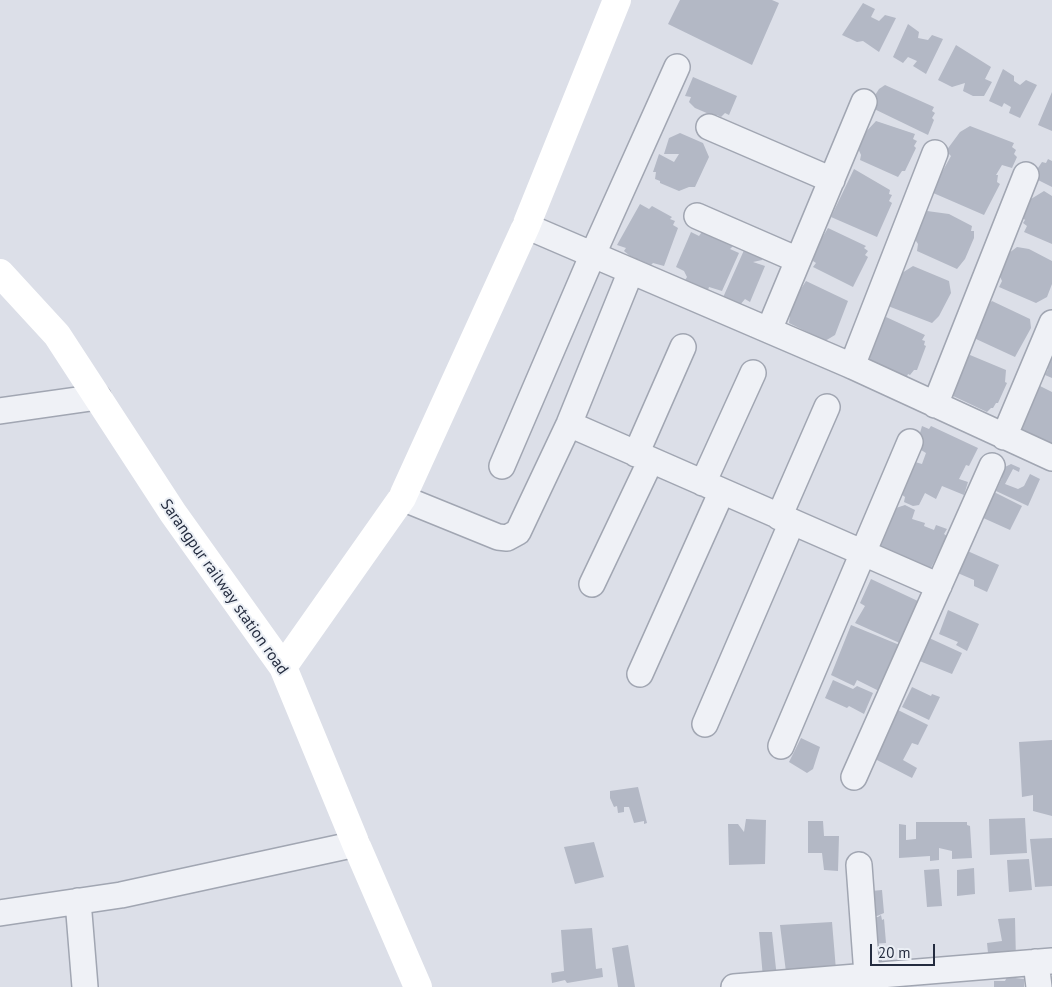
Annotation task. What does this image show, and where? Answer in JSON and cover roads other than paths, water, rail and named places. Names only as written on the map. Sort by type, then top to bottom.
[{"type":"street","points":[[283,667],[402,498],[526,226],[617,0]]},
{"type":"street","points":[[502,466],[593,254],[677,67]]},
{"type":"street","points":[[769,330],[864,102]]},
{"type":"street","points":[[709,127],[832,180]]},
{"type":"street","points":[[852,366],[935,153]]},
{"type":"street","points":[[935,404],[1026,175]]},
{"type":"street","points":[[697,216],[798,260]]},
{"type":"street","points":[[526,226],[852,366],[1052,458]]},
{"type":"street","points":[[402,498],[485,533],[507,538],[522,527],[569,424],[630,271]]},
{"type":"street","name":"Sarangpur railway station road","points":[[0,273],[57,335],[173,513],[283,667],[356,844],[418,987]]},
{"type":"street","points":[[1004,437],[1052,323]]},
{"type":"street","points":[[592,584],[644,457],[683,347]]},
{"type":"street","points":[[640,674],[753,374]]},
{"type":"street","points":[[0,411],[98,397]]},
{"type":"street","points":[[705,724],[827,407]]},
{"type":"street","points":[[569,424],[939,586]]},
{"type":"street","points":[[781,746],[910,442]]},
{"type":"street","points":[[854,777],[992,466]]},
{"type":"street","points":[[0,913],[121,895],[356,844]]},
{"type":"street","points":[[859,865],[867,975]]},
{"type":"street","points":[[78,901],[85,987]]},
{"type":"street","points":[[734,987],[1044,962],[1039,987]]}]
